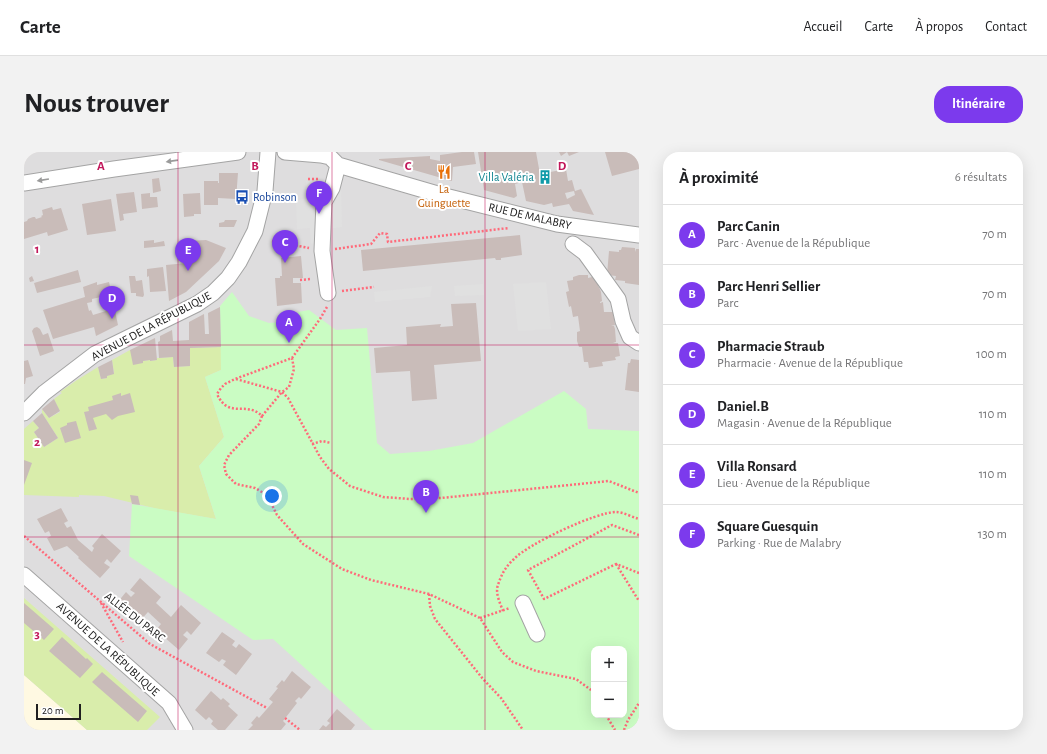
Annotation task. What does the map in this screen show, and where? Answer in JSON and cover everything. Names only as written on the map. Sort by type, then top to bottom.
[{"type":"street","points":[[24,183],[238,152]]},
{"type":"street","name":"AVENUE DE LA RÉPUBLIQUE","points":[[24,413],[44,393],[95,354],[197,304],[213,293],[228,278],[239,262],[255,231],[265,191],[268,152]]},
{"type":"street","name":"RUE DE MALABRY","points":[[286,152],[321,155],[335,158],[441,195],[557,224],[639,235]]},
{"type":"street","points":[[328,293],[322,251],[322,229],[324,202],[332,188],[335,158]]},
{"type":"street","points":[[573,244],[585,253],[618,299],[623,321],[630,337],[639,343]]},
{"type":"street","name":"AVENUE DE LA RÉPUBLIQUE","points":[[24,575],[169,703],[185,730]]},
{"type":"street","points":[[523,603],[537,634]]},
{"type":"path","points":[[322,251],[371,244],[380,233],[387,234],[388,242],[509,228],[511,224]]},
{"type":"path","points":[[272,241],[299,246]]},
{"type":"path","points":[[262,416],[256,410],[230,408],[221,402],[217,394],[220,388],[235,379],[292,358],[320,319],[329,302],[328,293],[374,287]]},
{"type":"path","points":[[292,358],[294,368],[290,387],[282,392],[262,416],[259,424],[228,455],[224,465],[226,474],[236,484],[255,488],[267,495],[277,515],[303,544],[342,568],[371,580],[429,594],[480,618],[502,652],[513,662],[536,671],[576,679],[591,690]]},
{"type":"path","points":[[235,379],[282,392],[288,398],[312,444],[329,469],[350,486],[383,498],[441,498],[609,481],[639,493]]},
{"type":"path","points":[[312,444],[322,441],[331,443]]},
{"type":"path","points":[[503,611],[498,596],[497,586],[505,569],[514,558],[529,547],[577,523],[604,513],[617,512],[639,519]]},
{"type":"path","points":[[639,535],[612,525],[528,570],[544,599],[616,564],[639,573]]},
{"type":"path","name":"ALLÉE DU PARC","points":[[24,536],[150,644],[268,708]]},
{"type":"path","points":[[616,564],[639,601]]},
{"type":"path","points":[[429,594],[430,606],[435,620],[478,673],[501,698],[523,730]]},
{"type":"path","points":[[99,600],[127,648]]},
{"type":"path","points":[[624,730],[628,720],[639,703]]},
{"type":"path","points":[[285,718],[299,730]]},
{"type":"path","points":[[608,718],[615,730]]},
{"type":"shaded area","points":[[24,152],[639,152],[639,730],[24,730]]},
{"type":"shaded area","points":[[306,181],[341,186],[342,227],[327,229],[328,242],[311,244],[310,228],[297,229],[296,200],[306,199]]},
{"type":"shaded area","points":[[546,282],[551,329],[518,331],[513,284]]},
{"type":"shaded area","points":[[483,284],[484,295],[455,296],[454,286]]},
{"type":"shaded area","points":[[432,286],[430,297],[375,302],[374,292]]},
{"type":"shaded area","points":[[24,675],[87,730],[24,730]]},
{"type":"green space","points":[[232,292],[249,316],[269,323],[299,321],[298,312],[309,310],[336,330],[367,328],[377,443],[390,454],[429,451],[473,443],[564,391],[586,409],[588,429],[639,431],[639,730],[373,730],[273,639],[253,640],[129,556],[132,504],[216,519],[199,466],[224,437],[205,377],[221,370],[220,306]]},
{"type":"green space","points":[[221,347],[221,370],[205,377],[224,437],[199,466],[216,519],[158,509],[104,496],[79,495],[79,497],[24,495],[24,429],[33,421],[39,428],[34,432],[44,447],[58,438],[42,413],[42,409],[49,418],[60,412],[54,399],[62,393],[60,392],[98,367],[101,379],[107,378],[107,376],[114,373],[112,360],[130,350],[143,361],[173,357],[174,367],[190,366],[190,348]]},
{"type":"green space","points":[[24,598],[160,717],[147,730],[87,730],[24,675]]},
{"type":"building","points":[[474,152],[476,164],[453,167],[452,181],[379,160],[430,156],[430,159],[440,161],[440,155]]},
{"type":"building","points":[[478,152],[536,152],[540,174],[566,169],[568,181],[572,180],[575,191],[581,189],[594,215],[573,211],[569,204],[553,207],[552,203],[544,205],[526,201],[522,182],[515,184],[517,196],[514,198],[484,190]],"holes":[[[574,191],[575,195],[567,199],[565,193]]]},
{"type":"building","points":[[559,152],[567,152],[561,156]]},
{"type":"building","points":[[567,152],[579,152],[569,156]]},
{"type":"building","points":[[605,152],[639,152],[639,169],[612,176]]},
{"type":"building","points":[[219,173],[238,173],[236,199],[218,198],[218,205],[204,205],[204,181],[218,181],[219,183]]},
{"type":"building","points":[[159,178],[161,191],[153,193],[152,179]]},
{"type":"building","points":[[134,192],[137,212],[123,214],[124,220],[120,221],[116,194]]},
{"type":"building","points":[[150,193],[150,197],[157,197],[158,207],[142,209],[141,194]]},
{"type":"building","points":[[200,193],[201,214],[194,214],[194,216],[184,217],[183,194]]},
{"type":"building","points":[[111,199],[116,231],[87,235],[82,204]]},
{"type":"building","points":[[52,207],[53,210],[61,208],[68,230],[48,236],[47,232],[24,239],[24,222],[33,217],[36,219],[42,217],[42,210]]},
{"type":"building","points":[[225,220],[237,220],[234,227],[219,227],[219,223],[224,222]]},
{"type":"building","points":[[520,235],[522,255],[501,258],[501,260],[496,260],[495,258],[363,271],[361,250]]},
{"type":"building","points":[[154,240],[154,243],[164,241],[165,246],[144,248],[144,241]]},
{"type":"building","points":[[206,240],[226,248],[219,261],[186,292],[169,301],[166,265],[187,263],[187,241]]},
{"type":"building","points":[[622,247],[635,248],[635,252],[636,249],[639,249],[639,285],[615,280],[616,276],[607,275],[609,251],[619,252]]},
{"type":"building","points":[[301,256],[303,278],[293,278],[293,283],[301,283],[302,303],[277,306],[275,278],[280,278],[280,276],[282,276],[281,258]]},
{"type":"building","points":[[163,267],[166,291],[150,292],[147,269]]},
{"type":"building","points":[[78,270],[81,282],[37,293],[34,283]]},
{"type":"building","points":[[588,275],[588,278],[596,276],[600,285],[598,287],[601,292],[602,301],[600,303],[603,302],[604,312],[613,312],[615,325],[611,326],[614,326],[615,329],[616,342],[613,343],[618,343],[620,356],[615,357],[616,360],[602,362],[603,366],[589,368],[588,362],[584,362],[582,347],[579,347],[577,341],[577,332],[580,331],[578,316],[573,317],[566,292],[569,291],[567,281],[573,280],[573,277]]},
{"type":"building","points":[[32,276],[34,281],[30,282],[29,278]]},
{"type":"building","points":[[129,276],[135,276],[136,281],[142,280],[143,297],[136,296],[136,293],[131,293]]},
{"type":"building","points":[[97,282],[97,285],[109,282],[112,296],[101,299],[101,297],[92,299],[92,302],[87,303],[89,311],[91,310],[93,315],[106,311],[105,308],[114,306],[118,325],[96,336],[94,327],[53,339],[43,310],[85,297],[83,287]]},
{"type":"building","points":[[476,303],[481,361],[434,365],[437,399],[412,401],[410,371],[376,373],[374,348],[407,345],[406,327],[441,324],[440,327],[453,326],[451,304]]},
{"type":"building","points":[[220,307],[221,347],[190,348],[190,366],[174,367],[173,357],[159,358],[158,342],[160,341],[160,336],[172,330],[173,341],[189,340],[189,322],[204,314],[205,334],[209,334],[208,313]]},
{"type":"building","points":[[37,327],[43,335],[48,333],[54,351],[40,356],[32,331]]},
{"type":"building","points":[[155,338],[157,360],[143,361],[143,363],[133,365],[130,350]]},
{"type":"building","points":[[631,359],[639,360],[639,392],[625,390],[628,363],[630,363]]},
{"type":"building","points":[[28,360],[33,376],[26,378],[24,384],[24,361]]},
{"type":"building","points":[[112,360],[114,374],[107,376],[107,378],[101,379],[98,367]]},
{"type":"building","points":[[121,393],[121,396],[130,393],[135,412],[118,416],[112,420],[106,414],[93,418],[97,429],[89,431],[84,412],[89,411],[88,407],[113,400],[112,396]]},
{"type":"building","points":[[54,399],[60,411],[49,418],[42,409]]},
{"type":"building","points":[[42,413],[58,438],[44,447],[34,432],[39,428],[33,421]]},
{"type":"building","points":[[76,421],[81,438],[65,443],[60,428],[67,425],[67,423]]},
{"type":"building","points":[[24,460],[32,463],[24,485]]},
{"type":"building","points":[[130,495],[138,496],[140,505],[132,504]]},
{"type":"building","points":[[61,508],[68,521],[64,523],[67,528],[71,526],[78,540],[92,552],[94,548],[92,546],[102,534],[121,551],[111,563],[107,559],[104,563],[110,567],[100,578],[67,546],[54,551],[47,538],[51,536],[49,531],[45,533],[37,519]]},
{"type":"building","points":[[140,578],[161,597],[156,603],[171,617],[181,605],[201,623],[191,635],[187,631],[183,635],[188,639],[179,650],[156,630],[161,624],[148,612],[139,622],[117,603],[126,592],[131,597],[135,593],[130,590]]},
{"type":"building","points":[[24,603],[54,629],[44,640],[24,623]]},
{"type":"building","points":[[222,632],[235,641],[232,645],[236,648],[239,644],[252,654],[236,675],[223,665],[226,661],[222,659],[219,662],[206,653]]},
{"type":"building","points":[[62,637],[93,664],[80,678],[49,651]]},
{"type":"building","points":[[292,671],[311,687],[301,699],[299,697],[295,701],[297,703],[283,721],[286,724],[281,730],[248,730],[253,725],[251,723],[257,716],[259,718],[273,702],[269,699],[278,688],[276,687],[282,680],[284,682]]},
{"type":"building","points":[[102,672],[147,711],[138,722],[92,682]]},
{"type":"building","points":[[211,691],[221,700],[223,698],[230,704],[228,706],[238,715],[225,730],[218,730],[211,724],[213,721],[209,717],[206,720],[195,710]]},
{"type":"building","points":[[337,709],[355,725],[351,730],[319,730],[323,725],[326,727],[330,723],[327,721]]},
{"type":"place","name":"La Guinguette","points":[[444,172]]},
{"type":"place","name":"Villa Valéria","points":[[545,177]]},
{"type":"place","name":"Robinson","points":[[242,197]]},
{"type":"place","name":"Square Guesquin","points":[[319,214]]},
{"type":"place","name":"Pharmacie Straub","points":[[285,263]]},
{"type":"place","name":"Villa Ronsard","points":[[188,271]]},
{"type":"place","name":"Daniel.B","points":[[112,319]]},
{"type":"place","name":"Parc Canin","points":[[289,343]]},
{"type":"place","name":"Parc Henri Sellier","points":[[426,513]]}]
